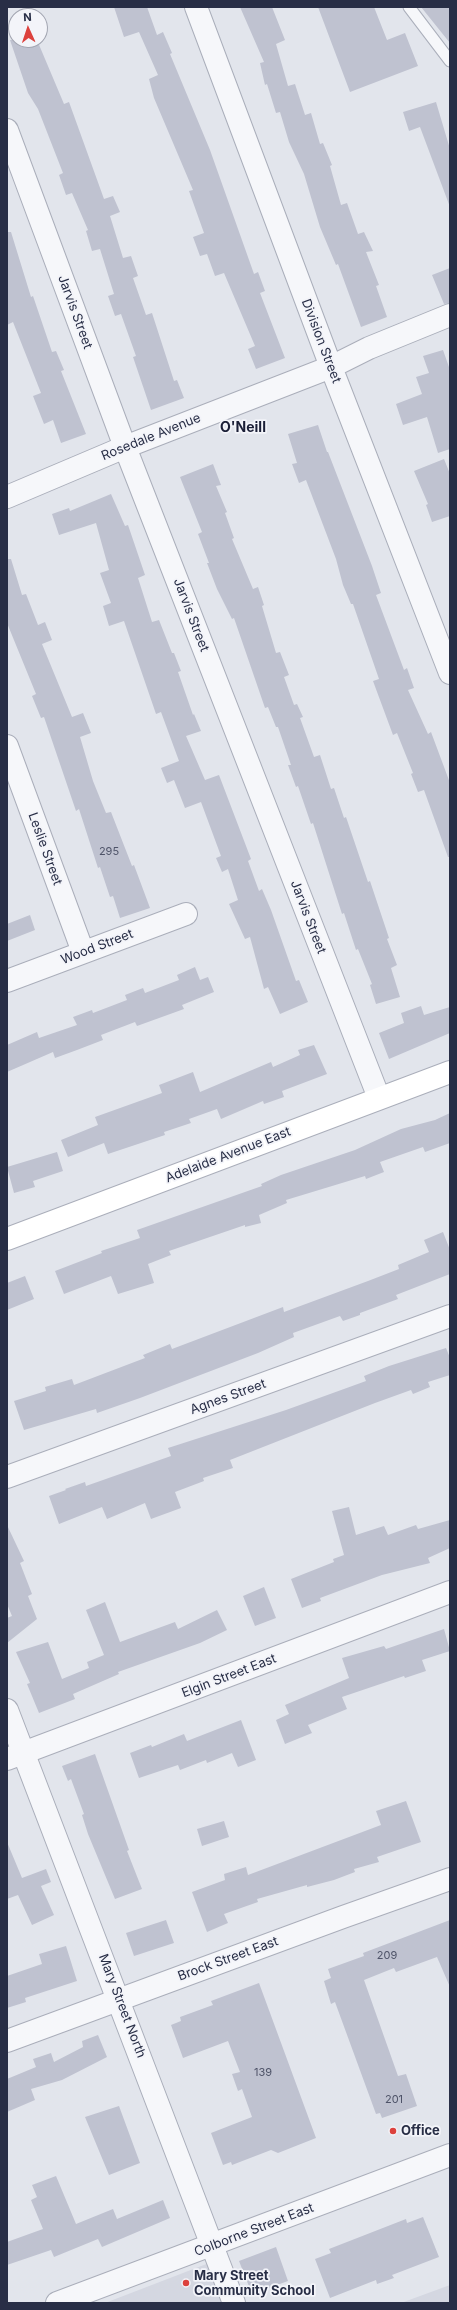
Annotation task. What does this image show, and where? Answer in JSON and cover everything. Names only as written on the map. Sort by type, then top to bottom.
[{"type":"main road","name":"Adelaide Avenue East","points":[[7,1239],[450,1072]]},
{"type":"street","name":"Division Street","points":[[196,7],[331,367],[450,673]]},
{"type":"street","name":"Jarvis Street","points":[[7,130],[125,447],[379,1098]]},
{"type":"street","name":"Rosedale Avenue","points":[[7,497],[125,447],[331,367],[369,348],[450,315]]},
{"type":"street","name":"Leslie Street","points":[[7,746],[83,952]]},
{"type":"street","name":"Wood Street","points":[[7,981],[186,914]]},
{"type":"street","name":"Agnes Street","points":[[7,1477],[450,1316]]},
{"type":"street","name":"Elgin Street East","points":[[15,1756],[450,1592]]},
{"type":"street","name":"Mary Street North","points":[[7,1710],[15,1756],[119,1999],[234,2303]]},
{"type":"street","name":"Brock Street East","points":[[7,2041],[450,1879]]},
{"type":"street","name":"Colborne Street East","points":[[61,2302],[213,2246],[450,2155]]},
{"type":"lane","points":[[409,7],[450,61]]},
{"type":"shaded area","name":"Mary Street Community School","points":[[209,2263],[222,2303],[105,2303]]},
{"type":"shaded area","points":[[450,2285],[450,2303],[401,2303]]},
{"type":"building","points":[[114,7],[147,7],[157,35],[163,32],[172,53],[170,54],[210,150],[254,274],[258,272],[265,291],[260,293],[285,358],[256,369],[248,349],[255,346],[224,273],[215,276],[207,254],[200,256],[193,237],[204,233],[189,191],[193,190],[154,98],[149,79],[158,75],[139,32],[124,37]]},
{"type":"building","points":[[240,7],[272,7],[285,40],[276,44],[288,86],[295,84],[305,115],[311,113],[320,144],[323,143],[332,165],[330,166],[341,205],[347,203],[358,234],[364,232],[373,251],[366,252],[379,285],[376,286],[387,317],[361,327],[338,264],[336,265],[320,227],[304,174],[289,142],[280,112],[276,113],[267,84],[265,85],[260,63],[264,62]]},
{"type":"building","points":[[318,7],[374,7],[387,40],[405,33],[418,66],[350,92]]},
{"type":"building","points":[[421,7],[450,7],[450,43]]},
{"type":"building","points":[[13,48],[40,48],[64,104],[69,102],[104,199],[113,196],[120,212],[110,216],[123,258],[131,256],[138,276],[133,278],[146,315],[152,313],[174,381],[177,380],[184,398],[151,410],[133,357],[136,356],[121,314],[115,316],[108,296],[114,294],[100,249],[92,251],[86,231],[88,230],[72,193],[66,195],[59,175],[63,173],[38,109],[28,93]]},
{"type":"building","points":[[436,102],[450,149],[450,207],[420,127],[409,131],[403,112]]},
{"type":"building","points":[[7,232],[11,232],[31,297],[33,296],[52,352],[56,351],[64,370],[61,371],[86,434],[61,443],[53,420],[44,424],[33,396],[41,393],[13,322],[7,325]]},
{"type":"building","points":[[450,268],[450,303],[444,304],[432,275]]},
{"type":"building","points":[[443,350],[450,370],[450,449],[438,453],[427,417],[403,425],[396,404],[422,394],[416,377],[429,373],[423,356]]},
{"type":"building","points":[[318,425],[327,452],[372,566],[381,593],[376,595],[404,670],[407,668],[414,688],[408,690],[428,734],[431,732],[450,783],[450,857],[448,857],[424,790],[418,792],[411,774],[413,773],[397,733],[393,735],[373,681],[379,679],[353,604],[351,604],[343,585],[336,559],[306,480],[299,483],[292,464],[297,463],[288,434]]},
{"type":"building","points":[[444,459],[450,474],[450,516],[432,522],[426,505],[428,504],[414,471]]},
{"type":"building","points":[[213,464],[221,485],[216,486],[227,512],[225,513],[234,538],[232,539],[253,589],[258,587],[276,653],[280,652],[289,675],[284,677],[294,705],[297,704],[303,717],[300,718],[314,757],[320,755],[331,789],[334,788],[344,818],[346,817],[368,882],[370,881],[389,938],[387,939],[397,965],[391,968],[400,997],[376,1004],[370,985],[372,984],[358,949],[356,950],[344,913],[342,914],[313,823],[311,824],[298,786],[296,787],[288,765],[291,765],[278,727],[276,727],[268,707],[265,708],[234,618],[232,619],[217,589],[207,563],[209,563],[198,534],[202,532],[180,477]]},
{"type":"building","points":[[111,494],[125,526],[128,525],[145,575],[138,578],[152,622],[159,620],[172,653],[174,653],[181,671],[178,672],[193,715],[194,714],[201,731],[186,736],[205,780],[219,775],[251,859],[248,861],[259,891],[262,889],[296,981],[299,980],[308,1002],[280,1014],[268,987],[264,989],[250,937],[245,939],[229,904],[238,900],[228,869],[222,872],[216,858],[221,856],[201,802],[185,808],[174,780],[167,783],[161,768],[179,761],[161,712],[156,714],[124,621],[109,626],[103,606],[111,603],[100,573],[109,570],[96,523],[59,535],[52,514],[69,508],[70,511]]},
{"type":"building","points":[[7,559],[11,559],[22,595],[26,594],[38,625],[45,622],[52,640],[42,644],[72,717],[83,713],[91,733],[80,737],[93,781],[106,813],[111,812],[132,866],[134,865],[150,908],[120,918],[113,896],[110,897],[100,867],[98,868],[79,809],[76,811],[44,717],[41,718],[32,696],[36,694],[7,623]]},
{"type":"building","points":[[30,915],[35,930],[7,941],[7,924]]},
{"type":"building","points":[[195,967],[200,980],[208,977],[214,992],[182,1005],[184,1009],[137,1026],[135,1022],[101,1035],[103,1040],[55,1058],[53,1052],[7,1072],[7,1045],[37,1032],[39,1038],[77,1025],[73,1017],[92,1010],[93,1013],[127,1000],[125,995],[143,988],[145,993],[179,980],[177,975]]},
{"type":"building","points":[[421,1006],[424,1015],[450,1007],[450,1033],[389,1059],[379,1033],[404,1023],[401,1013]]},
{"type":"building","points":[[314,1045],[327,1074],[282,1091],[284,1097],[264,1104],[263,1101],[221,1119],[217,1109],[189,1119],[191,1123],[164,1132],[165,1135],[108,1154],[104,1143],[68,1157],[61,1140],[98,1125],[95,1117],[162,1093],[159,1085],[193,1072],[200,1092],[271,1062],[273,1067],[300,1055],[298,1050]]},
{"type":"building","points":[[450,1113],[450,1143],[425,1152],[423,1147],[380,1162],[384,1172],[366,1179],[365,1176],[286,1200],[287,1203],[259,1215],[261,1223],[245,1227],[245,1225],[169,1251],[171,1255],[148,1264],[154,1283],[118,1294],[111,1276],[64,1294],[55,1271],[102,1253],[101,1251],[140,1238],[137,1230],[262,1186],[261,1184],[281,1175],[355,1150],[401,1129],[435,1120]]},
{"type":"building","points":[[57,1152],[63,1171],[33,1181],[35,1187],[14,1193],[7,1167]]},
{"type":"building","points":[[443,1232],[450,1250],[450,1274],[396,1295],[398,1299],[343,1321],[340,1316],[293,1333],[294,1337],[258,1353],[140,1398],[97,1413],[96,1409],[24,1430],[14,1401],[46,1391],[45,1387],[72,1379],[74,1385],[145,1358],[143,1355],[170,1344],[172,1349],[283,1307],[284,1312],[399,1269],[398,1265],[429,1252],[424,1240]]},
{"type":"building","points":[[25,1276],[34,1299],[7,1310],[7,1283]]},
{"type":"building","points":[[446,1348],[450,1358],[450,1375],[428,1382],[430,1387],[413,1394],[411,1390],[230,1460],[233,1468],[203,1478],[204,1481],[175,1492],[181,1508],[151,1519],[145,1503],[107,1519],[102,1507],[59,1524],[49,1496],[85,1482],[86,1486],[171,1456],[168,1448],[286,1410],[366,1381],[364,1376],[389,1366]]},
{"type":"building","points":[[349,1507],[356,1535],[384,1526],[388,1535],[416,1525],[418,1529],[450,1520],[450,1548],[428,1558],[430,1563],[382,1575],[320,1598],[321,1601],[302,1608],[291,1579],[334,1562],[333,1559],[344,1555],[332,1511]]},
{"type":"building","points":[[7,1525],[24,1561],[20,1563],[32,1594],[28,1596],[37,1619],[7,1643],[7,1618],[12,1616],[7,1604]]},
{"type":"building","points":[[264,1587],[276,1618],[255,1626],[243,1596]]},
{"type":"building","points":[[105,1602],[120,1642],[175,1622],[178,1629],[217,1610],[227,1630],[200,1643],[118,1672],[119,1674],[73,1694],[75,1699],[39,1713],[27,1684],[30,1683],[16,1652],[48,1642],[62,1679],[89,1668],[87,1662],[104,1655],[86,1610]]},
{"type":"building","points":[[444,1629],[450,1651],[422,1660],[426,1671],[405,1678],[404,1676],[342,1697],[347,1709],[308,1725],[312,1733],[285,1744],[276,1720],[289,1714],[285,1705],[349,1678],[342,1658],[384,1646],[386,1649]]},
{"type":"building","points":[[241,1720],[256,1760],[238,1767],[232,1753],[207,1763],[206,1760],[180,1770],[178,1765],[139,1778],[130,1753],[151,1745],[152,1747],[184,1734],[187,1741]]},
{"type":"building","points":[[95,1754],[129,1850],[127,1851],[142,1889],[115,1899],[88,1834],[82,1815],[84,1814],[71,1779],[68,1781],[62,1766]]},
{"type":"building","points":[[406,1801],[421,1842],[377,1857],[379,1862],[354,1869],[355,1872],[334,1880],[307,1887],[307,1885],[257,1899],[258,1902],[224,1914],[228,1923],[207,1932],[192,1892],[225,1880],[224,1874],[246,1867],[248,1875],[381,1825],[376,1811]]},
{"type":"building","points":[[224,1821],[229,1837],[202,1846],[197,1829]]},
{"type":"building","points":[[7,1842],[22,1878],[46,1869],[51,1882],[41,1886],[54,1915],[32,1925],[18,1895],[7,1899]]},
{"type":"building","points":[[166,1920],[174,1943],[134,1956],[126,1933]]},
{"type":"building","points":[[450,1920],[450,1987],[437,1957],[396,1972],[394,1968],[364,1980],[398,2076],[406,2074],[417,2106],[382,2118],[380,2113],[376,2114],[335,2002],[331,2004],[324,1981],[331,1978],[328,1969],[364,1956],[363,1953]]},
{"type":"building","points":[[66,1946],[77,1981],[25,1998],[26,2002],[7,2008],[7,1976],[42,1964],[39,1954]]},
{"type":"building","points":[[259,1983],[316,2138],[278,2153],[271,2150],[232,2165],[231,2162],[223,2165],[211,2133],[252,2117],[242,2089],[238,2091],[232,2074],[240,2072],[228,2041],[183,2058],[171,2025],[181,2021],[180,2017],[213,2005],[211,2001]]},
{"type":"building","points":[[98,2035],[107,2057],[62,2080],[31,2089],[35,2100],[7,2112],[7,2079],[36,2067],[33,2059],[51,2053],[54,2062],[83,2047],[82,2041]]},
{"type":"building","points":[[119,2106],[140,2163],[109,2175],[85,2117]]},
{"type":"building","points":[[56,2176],[76,2224],[113,2209],[117,2219],[163,2200],[170,2218],[102,2247],[98,2239],[54,2257],[51,2250],[7,2265],[7,2242],[43,2229],[31,2200],[37,2197],[32,2185]]},
{"type":"building","points":[[423,2217],[439,2257],[392,2275],[394,2278],[377,2284],[376,2280],[330,2298],[315,2259],[331,2253],[329,2249],[406,2219],[407,2223]]},
{"type":"building","points":[[276,2247],[288,2281],[252,2294],[239,2261]]},
{"type":"place","name":"Office","points":[[393,2131]]},
{"type":"place","name":"Mary Street Community School","points":[[186,2283]]},
{"type":"district","name":"O'Neill","points":[[243,428]]}]
